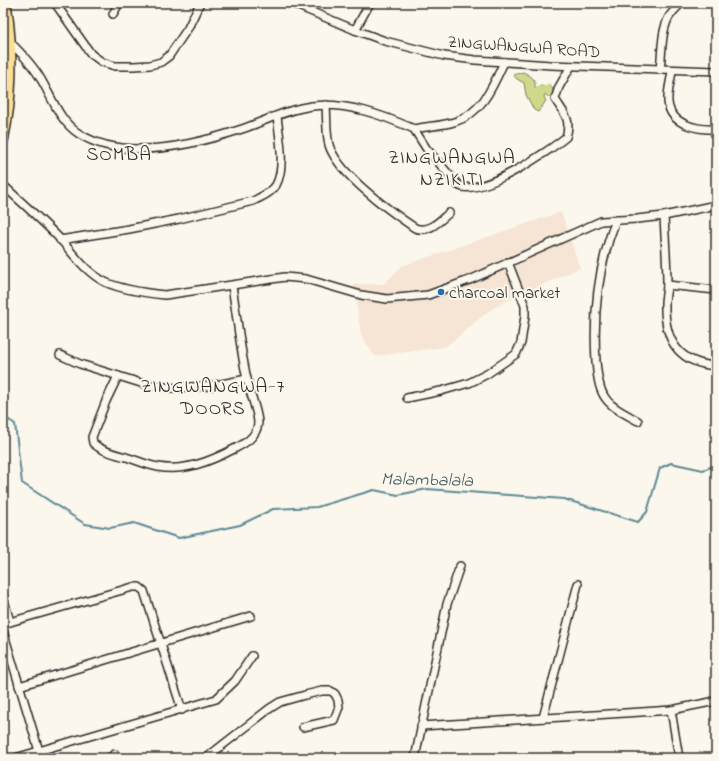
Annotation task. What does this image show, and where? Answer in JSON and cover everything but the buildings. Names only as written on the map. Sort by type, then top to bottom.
[{"type":"main road","points":[[3,141],[10,99],[11,69],[6,3]]},
{"type":"street","points":[[55,3],[91,54],[102,62],[116,66],[150,65],[161,62],[169,56],[188,28],[200,3]]},
{"type":"street","points":[[113,14],[119,3]]},
{"type":"street","name":"ZINGWANGWA ROAD","points":[[291,3],[355,30],[408,47],[444,56],[504,62],[571,66],[716,71]]},
{"type":"street","points":[[355,30],[370,3]]},
{"type":"street","points":[[660,70],[666,23],[681,3]]},
{"type":"street","points":[[10,42],[29,61],[62,118],[68,125],[77,133],[90,140],[127,148],[154,148],[187,143],[224,134],[303,108],[326,105],[355,108],[414,129],[453,122],[464,118],[475,110],[483,101],[491,90],[504,62]]},
{"type":"street","points":[[414,129],[438,163],[462,188],[482,185],[497,180],[519,169],[566,137],[568,120],[555,99],[556,94],[571,66]]},
{"type":"street","points":[[672,70],[668,101],[670,108],[678,120],[692,127],[716,129]]},
{"type":"street","points":[[326,105],[329,145],[336,160],[348,174],[375,198],[415,228],[422,230],[429,229],[449,213]]},
{"type":"street","points":[[60,240],[179,219],[253,201],[263,196],[276,185],[280,174],[281,154],[277,116]]},
{"type":"street","points":[[3,185],[60,240],[75,257],[92,273],[105,282],[146,293],[165,295],[285,277],[306,279],[387,300],[428,295],[472,280],[508,262],[601,221],[638,220],[716,205]]},
{"type":"street","points":[[664,216],[667,285],[665,303],[667,332],[671,341],[679,351],[688,358],[704,365],[716,366]]},
{"type":"street","points":[[616,220],[608,240],[596,298],[595,330],[597,371],[603,396],[611,405],[638,421]]},
{"type":"street","points":[[407,398],[469,383],[487,374],[516,354],[521,343],[525,306],[508,262]]},
{"type":"street","points":[[667,285],[716,290]]},
{"type":"street","points":[[118,376],[106,401],[92,438],[93,443],[97,447],[158,467],[180,468],[213,459],[242,445],[250,439],[255,432],[258,423],[247,378],[232,286]]},
{"type":"street","points":[[60,355],[80,364],[144,384],[171,388],[211,386],[247,378]]},
{"type":"street","points":[[415,758],[447,604],[460,566]]},
{"type":"street","points":[[544,718],[578,584]]},
{"type":"street","points":[[3,596],[7,621],[134,587],[139,587],[144,591],[182,710]]},
{"type":"street","points":[[19,686],[252,616]]},
{"type":"street","points":[[3,631],[39,751]]},
{"type":"street","points":[[15,758],[216,699],[234,682],[252,656]]},
{"type":"street","points":[[206,758],[280,702],[322,691],[331,691],[335,694],[339,707],[334,720],[303,727]]},
{"type":"street","points":[[421,726],[671,710],[716,701]]},
{"type":"street","points":[[671,710],[679,758]]},
{"type":"shaded area","name":"charcoal market","points":[[561,212],[580,268],[510,299],[490,310],[445,347],[375,356],[361,335],[354,284],[384,284],[402,266]]},
{"type":"green space","points":[[523,72],[535,82],[535,88],[550,85],[553,89],[553,95],[548,97],[545,94],[544,97],[546,101],[538,112],[534,110],[526,95],[524,83],[513,75]]},
{"type":"waterway","name":"Malambalala","points":[[3,416],[15,424],[22,483],[85,524],[110,528],[134,523],[179,538],[240,525],[273,509],[317,507],[374,490],[398,495],[427,489],[564,499],[638,522],[647,512],[660,468],[671,463],[703,470],[716,465]]},
{"type":"place","name":"charcoal market","points":[[441,292]]},
{"type":"district","name":"SOMBA","points":[[119,153]]},
{"type":"district","name":"ZINGWANGWA NZIKITI","points":[[452,167]]},
{"type":"district","name":"ZINGWANGWA-7 DOORS","points":[[213,396]]}]
